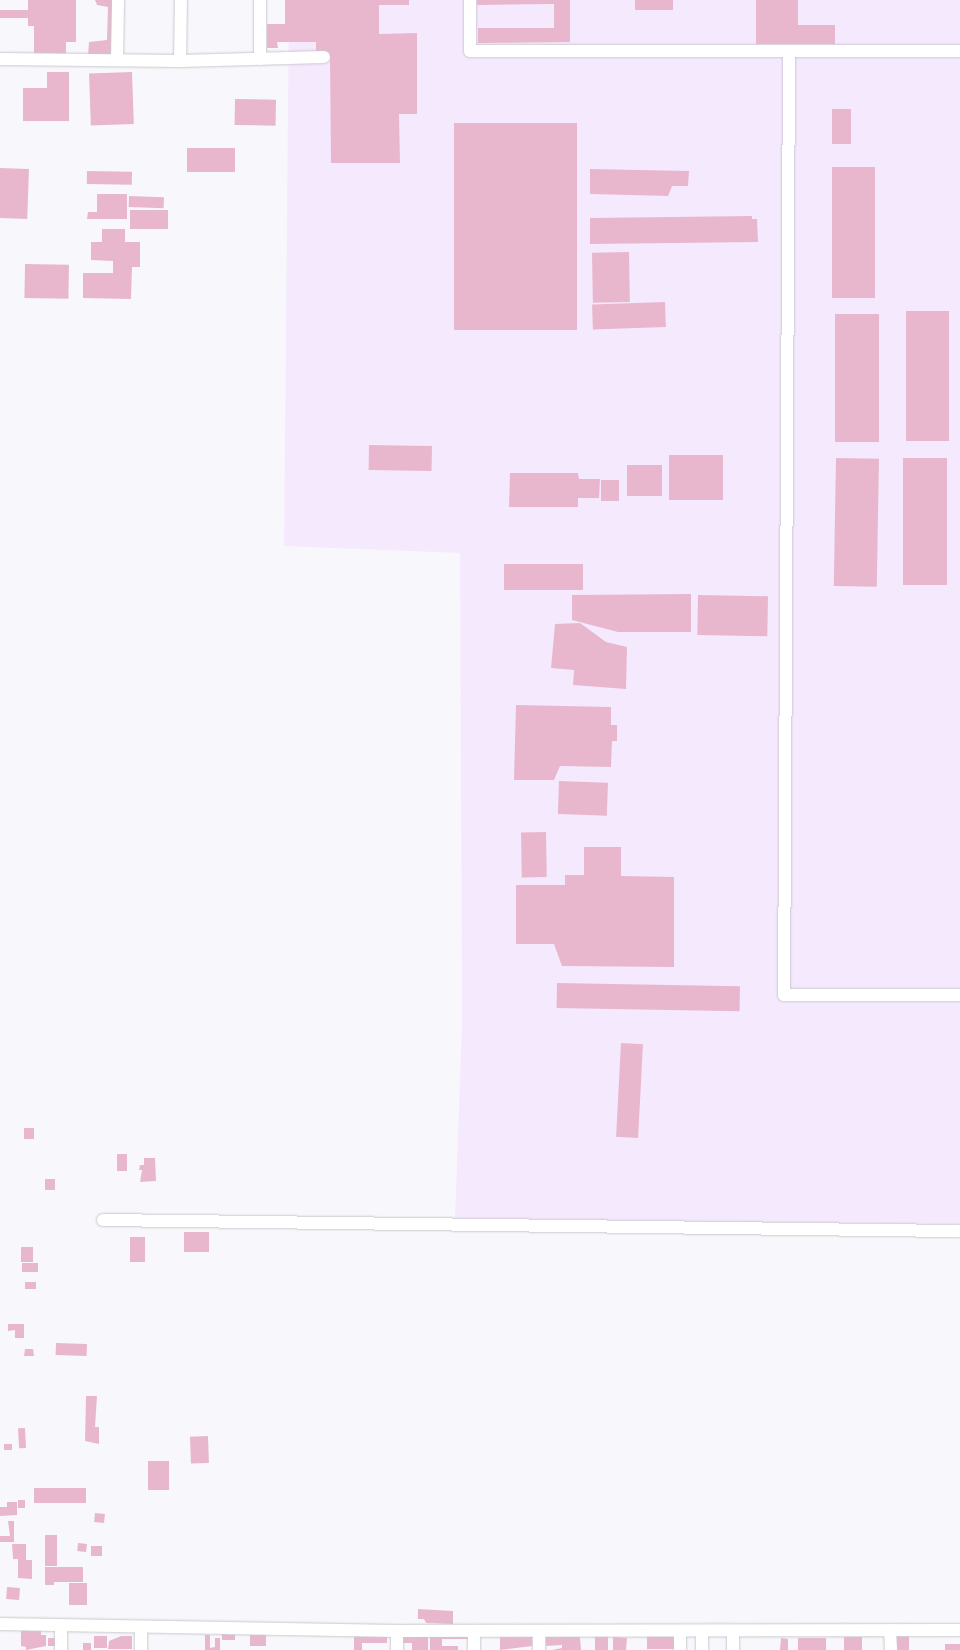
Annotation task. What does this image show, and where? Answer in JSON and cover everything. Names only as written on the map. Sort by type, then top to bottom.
[{"type":"street","points":[[117,60],[118,0]]},
{"type":"street","points":[[180,61],[181,0]]},
{"type":"street","points":[[260,0],[260,59]]},
{"type":"street","points":[[470,0],[470,51],[960,51]]},
{"type":"street","points":[[788,52],[784,995],[960,995]]},
{"type":"street","points":[[0,59],[180,61],[324,57]]},
{"type":"street","points":[[103,1220],[960,1231]]},
{"type":"street","points":[[0,1624],[61,1628],[396,1631],[960,1630]]},
{"type":"street","points":[[61,1628],[61,1650]]},
{"type":"street","points":[[141,1628],[141,1650]]},
{"type":"street","points":[[890,1630],[891,1650]]},
{"type":"street","points":[[396,1631],[397,1650]]},
{"type":"street","points":[[474,1631],[474,1650]]},
{"type":"street","points":[[539,1631],[539,1650]]},
{"type":"street","points":[[680,1631],[680,1650]]},
{"type":"street","points":[[702,1631],[702,1650]]},
{"type":"street","points":[[733,1631],[733,1650]]},
{"type":"shaded area","points":[[289,0],[960,0],[960,1224],[455,1219],[462,1023],[460,553],[284,546]]},
{"type":"building","points":[[28,0],[76,0],[76,42],[66,42],[66,57],[34,57],[34,26],[28,26],[28,18],[0,18],[0,10],[28,10]]},
{"type":"building","points":[[95,0],[112,0],[112,57],[88,56],[89,42],[107,40],[108,7],[97,5]]},
{"type":"building","points":[[285,0],[409,0],[409,5],[379,5],[379,34],[417,33],[417,114],[399,114],[400,163],[331,163],[330,57],[316,57],[316,42],[277,42],[278,48],[267,48],[267,24],[285,24]]},
{"type":"building","points":[[477,0],[570,0],[570,42],[478,43],[478,28],[554,28],[554,4],[477,5]]},
{"type":"building","points":[[635,0],[673,0],[673,10],[635,10]]},
{"type":"building","points":[[756,0],[798,0],[798,25],[835,25],[835,44],[756,44]]},
{"type":"building","points":[[47,72],[69,72],[69,121],[23,121],[23,88],[47,88]]},
{"type":"building","points":[[132,72],[134,124],[91,125],[89,74]]},
{"type":"building","points":[[235,99],[276,100],[276,126],[235,125]]},
{"type":"building","points":[[832,109],[851,109],[851,144],[832,144]]},
{"type":"building","points":[[454,123],[577,123],[577,330],[454,330]]},
{"type":"building","points":[[187,148],[235,148],[235,172],[187,172]]},
{"type":"building","points":[[832,167],[875,167],[875,298],[832,298]]},
{"type":"building","points":[[0,168],[29,169],[27,219],[0,218]]},
{"type":"building","points":[[590,169],[689,171],[688,186],[672,186],[668,196],[590,194]]},
{"type":"building","points":[[87,171],[132,172],[132,185],[87,184]]},
{"type":"building","points":[[97,194],[127,194],[127,219],[87,219],[88,212],[97,212]]},
{"type":"building","points":[[129,196],[164,197],[164,208],[129,207]]},
{"type":"building","points":[[130,210],[168,210],[168,229],[130,229]]},
{"type":"building","points":[[752,216],[752,219],[757,219],[758,242],[590,244],[590,218]]},
{"type":"building","points":[[102,229],[125,229],[125,242],[140,242],[140,267],[132,267],[131,299],[83,298],[83,273],[113,273],[113,261],[91,260],[91,242],[102,242]]},
{"type":"building","points":[[629,252],[630,302],[593,303],[592,253]]},
{"type":"building","points":[[25,264],[69,265],[68,299],[24,298]]},
{"type":"building","points":[[665,302],[666,327],[593,330],[592,305]]},
{"type":"building","points":[[906,311],[949,311],[949,441],[906,441]]},
{"type":"building","points":[[835,314],[879,314],[879,442],[835,442]]},
{"type":"building","points":[[369,445],[432,446],[432,471],[369,470]]},
{"type":"building","points":[[669,455],[723,455],[723,500],[669,500]]},
{"type":"building","points":[[836,458],[879,459],[877,587],[834,586]]},
{"type":"building","points":[[903,458],[947,458],[947,585],[903,585]]},
{"type":"building","points":[[627,465],[662,465],[662,496],[627,496]]},
{"type":"building","points":[[510,473],[578,473],[579,479],[600,479],[599,498],[578,498],[578,507],[509,507]]},
{"type":"building","points":[[601,480],[619,480],[619,501],[601,501]]},
{"type":"building","points":[[504,564],[583,564],[583,590],[504,590]]},
{"type":"building","points":[[691,594],[691,632],[618,632],[572,620],[572,595]]},
{"type":"building","points":[[698,595],[768,596],[767,636],[697,635]]},
{"type":"building","points":[[580,623],[606,642],[627,647],[626,689],[573,685],[574,670],[551,668],[555,624]]},
{"type":"building","points":[[516,705],[611,707],[611,725],[617,725],[617,741],[612,741],[611,767],[560,766],[554,780],[514,780]]},
{"type":"building","points":[[559,781],[608,783],[607,816],[558,814]]},
{"type":"building","points":[[521,832],[546,832],[547,877],[522,877]]},
{"type":"building","points":[[584,847],[621,847],[621,876],[674,877],[674,967],[562,966],[554,944],[516,944],[516,885],[565,885],[565,875],[584,875]]},
{"type":"building","points":[[557,983],[740,986],[740,1011],[557,1008]]},
{"type":"building","points":[[621,1043],[643,1044],[638,1138],[616,1137]]},
{"type":"building","points":[[24,1128],[34,1128],[34,1139],[24,1139]]},
{"type":"building","points":[[117,1154],[127,1154],[127,1171],[117,1171]]},
{"type":"building","points":[[144,1158],[155,1158],[156,1181],[140,1182],[142,1170],[139,1170],[140,1165],[144,1165]]},
{"type":"building","points":[[45,1179],[55,1179],[55,1190],[45,1190]]},
{"type":"building","points":[[184,1232],[209,1232],[209,1252],[184,1252]]},
{"type":"building","points":[[130,1237],[145,1237],[145,1262],[130,1262]]},
{"type":"building","points":[[21,1247],[33,1247],[33,1262],[21,1262]]},
{"type":"building","points":[[22,1263],[38,1263],[38,1272],[22,1272]]},
{"type":"building","points":[[25,1282],[36,1282],[36,1289],[25,1289]]},
{"type":"building","points":[[8,1324],[24,1324],[24,1338],[15,1338],[15,1330],[8,1331]]},
{"type":"building","points":[[56,1343],[87,1344],[87,1356],[56,1355]]},
{"type":"building","points":[[25,1349],[33,1349],[34,1356],[24,1356]]},
{"type":"building","points":[[86,1396],[97,1396],[95,1427],[99,1427],[99,1444],[85,1441]]},
{"type":"building","points":[[18,1428],[25,1428],[26,1448],[19,1448]]},
{"type":"building","points":[[208,1436],[209,1463],[191,1464],[190,1437]]},
{"type":"building","points":[[4,1444],[12,1444],[12,1450],[4,1450]]},
{"type":"building","points":[[148,1461],[169,1461],[169,1490],[148,1490]]},
{"type":"building","points":[[34,1488],[86,1488],[86,1503],[34,1503]]},
{"type":"building","points":[[18,1500],[25,1500],[25,1508],[18,1508]]},
{"type":"building","points":[[7,1502],[17,1502],[17,1515],[0,1516],[0,1507],[7,1507]]},
{"type":"building","points":[[95,1513],[105,1514],[104,1523],[94,1522]]},
{"type":"building","points":[[8,1521],[14,1521],[14,1542],[0,1542],[0,1536],[10,1536]]},
{"type":"building","points":[[45,1535],[57,1535],[57,1566],[45,1566]]},
{"type":"building","points":[[78,1543],[87,1544],[86,1552],[77,1551]]},
{"type":"building","points":[[12,1544],[26,1544],[26,1560],[32,1560],[32,1579],[18,1578],[18,1559],[13,1559]]},
{"type":"building","points":[[91,1546],[102,1546],[102,1556],[91,1556]]},
{"type":"building","points":[[45,1567],[83,1567],[83,1582],[54,1582],[54,1585],[45,1585]]},
{"type":"building","points":[[69,1583],[87,1583],[87,1605],[69,1605]]},
{"type":"building","points":[[7,1587],[20,1588],[19,1600],[6,1599]]},
{"type":"building","points":[[418,1609],[453,1611],[453,1624],[426,1623],[424,1619],[418,1619]]},
{"type":"building","points":[[21,1629],[41,1629],[41,1635],[46,1635],[46,1646],[26,1650],[26,1647],[21,1646]]},
{"type":"building","points":[[430,1633],[467,1633],[468,1639],[442,1639],[442,1646],[458,1646],[458,1650],[430,1650]]},
{"type":"building","points":[[894,1633],[909,1633],[909,1650],[894,1650]]},
{"type":"building","points":[[222,1634],[235,1635],[235,1640],[222,1640]]},
{"type":"building","points":[[500,1634],[532,1636],[532,1646],[500,1650]]},
{"type":"building","points":[[595,1634],[608,1634],[608,1650],[595,1650]]},
{"type":"building","points":[[647,1634],[678,1634],[678,1649],[647,1649]]},
{"type":"building","points":[[205,1635],[210,1635],[210,1648],[215,1647],[215,1638],[220,1638],[220,1650],[205,1650]]},
{"type":"building","points":[[250,1635],[266,1635],[266,1646],[250,1646]]},
{"type":"building","points":[[403,1635],[428,1635],[428,1650],[412,1650],[412,1643],[403,1643]]},
{"type":"building","points":[[94,1636],[107,1636],[107,1648],[94,1648]]},
{"type":"building","points":[[121,1636],[132,1636],[132,1649],[108,1649],[109,1641]]},
{"type":"building","points":[[354,1636],[387,1636],[387,1643],[362,1643],[362,1650],[354,1650]]},
{"type":"building","points":[[546,1637],[580,1637],[581,1650],[552,1650],[562,1648],[562,1645],[546,1646]]},
{"type":"building","points":[[613,1637],[627,1638],[626,1650],[613,1650]]},
{"type":"building","points":[[844,1637],[862,1637],[862,1650],[844,1650]]},
{"type":"building","points":[[48,1638],[56,1638],[56,1646],[48,1646]]},
{"type":"building","points":[[781,1638],[788,1639],[788,1650],[780,1650]]},
{"type":"building","points":[[798,1638],[826,1638],[826,1650],[798,1650]]},
{"type":"building","points":[[83,1643],[91,1643],[91,1650],[83,1650]]},
{"type":"building","points":[[945,1644],[960,1644],[960,1650],[945,1650]]}]
